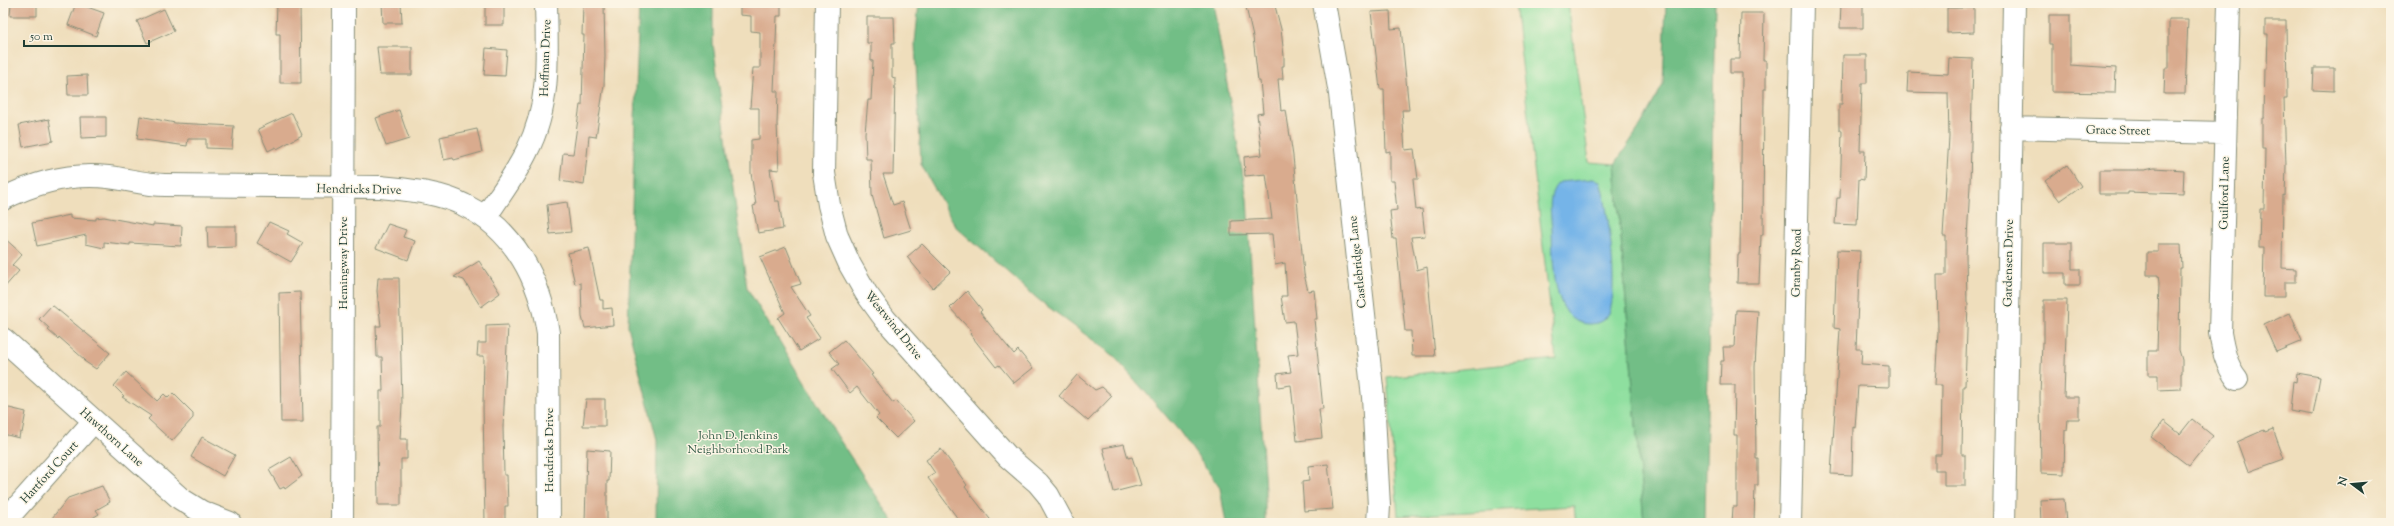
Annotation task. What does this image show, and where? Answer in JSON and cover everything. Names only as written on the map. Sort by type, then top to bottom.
[{"type":"street","name":"Hemingway Drive","points":[[342,523],[344,3]]},
{"type":"street","name":"Hoffman Drive","points":[[485,218],[528,150],[538,123],[547,77],[546,3]]},
{"type":"street","name":"Westwind Drive","points":[[827,3],[824,173],[829,205],[837,236],[863,288],[885,319],[1008,457],[1025,471],[1048,495],[1062,523]]},
{"type":"street","name":"Castlebridge Lane","points":[[1324,3],[1340,94],[1373,397],[1379,506],[1378,523]]},
{"type":"street","name":"Granby Road","points":[[1790,523],[1802,3]]},
{"type":"street","name":"Gardensen Drive","points":[[2004,523],[2014,3]]},
{"type":"street","name":"Guilford Lane","points":[[2229,3],[2220,333],[2223,351],[2229,369],[2237,379]]},
{"type":"street","name":"Grace Street","points":[[2011,128],[2226,133]]},
{"type":"street","name":"Hendricks Drive","points":[[3,199],[22,189],[52,180],[82,176],[108,177],[158,185],[381,187],[414,191],[464,205],[485,218],[514,246],[528,267],[544,308],[548,333],[549,523]]},
{"type":"street","name":"Hawthorn Lane","points":[[3,339],[181,499],[202,512],[230,523]]},
{"type":"street","name":"Hartford Court","points":[[3,523],[94,421]]},
{"type":"green space","name":"John D. Jenkins Neighborhood Park","points":[[639,3],[713,3],[713,44],[747,288],[841,442],[894,523],[656,523],[657,440],[628,326]]},
{"type":"green space","points":[[919,3],[1213,3],[1247,199],[1265,491],[1265,523],[1226,523],[1220,488],[1180,432],[1113,355],[1039,300],[956,227],[921,164],[915,43]]},
{"type":"green space","points":[[1515,3],[1568,3],[1589,162],[1615,164],[1644,523],[1576,523],[1574,506],[1398,516],[1387,377],[1556,359]]},
{"type":"green space","points":[[1666,3],[1715,3],[1705,523],[1644,523],[1615,164],[1639,128],[1663,85]]},
{"type":"water","points":[[1593,179],[1600,181],[1606,208],[1613,268],[1613,287],[1612,302],[1609,313],[1600,322],[1589,324],[1577,321],[1567,313],[1561,301],[1554,272],[1550,204],[1553,191],[1560,182]]},
{"type":"building","points":[[11,3],[37,3],[37,16],[10,16]]},
{"type":"building","points":[[76,3],[104,13],[96,36],[68,25]]},
{"type":"building","points":[[277,3],[300,3],[301,83],[280,83],[280,34],[276,34]]},
{"type":"building","points":[[382,3],[401,3],[402,23],[383,23]]},
{"type":"building","points":[[485,3],[504,3],[504,25],[485,25]]},
{"type":"building","points":[[1245,3],[1272,3],[1273,6],[1275,6],[1281,29],[1284,66],[1282,66],[1283,79],[1278,79],[1281,111],[1286,110],[1293,156],[1304,274],[1308,291],[1314,290],[1317,319],[1314,319],[1323,409],[1319,409],[1322,438],[1297,441],[1291,385],[1278,387],[1277,374],[1291,372],[1288,355],[1298,354],[1294,321],[1285,322],[1281,296],[1287,296],[1285,263],[1275,265],[1272,234],[1231,235],[1231,221],[1272,219],[1266,174],[1245,176],[1244,157],[1262,155],[1257,114],[1263,113],[1260,81],[1258,81],[1253,37]]},
{"type":"building","points":[[1841,3],[1863,3],[1863,28],[1840,28]]},
{"type":"building","points":[[583,4],[604,4],[605,56],[604,85],[596,137],[589,136],[584,185],[560,181],[563,153],[573,154],[580,105],[582,105],[584,35],[582,35]]},
{"type":"building","points":[[740,4],[781,4],[781,16],[777,16],[774,91],[778,91],[777,124],[779,170],[770,169],[775,201],[779,201],[783,229],[758,233],[753,206],[756,205],[751,173],[751,140],[759,139],[759,108],[750,108],[753,68],[760,68],[760,32],[751,31],[751,16],[740,15]]},
{"type":"building","points":[[1947,8],[1974,8],[1974,32],[1947,33]]},
{"type":"building","points":[[164,9],[174,31],[147,43],[137,21]]},
{"type":"building","points":[[1390,11],[1391,29],[1401,28],[1409,110],[1402,110],[1405,150],[1414,149],[1418,179],[1413,179],[1416,210],[1422,209],[1425,236],[1411,237],[1417,270],[1427,267],[1435,356],[1412,356],[1411,331],[1405,331],[1396,239],[1393,239],[1390,211],[1397,210],[1394,181],[1390,181],[1390,151],[1386,152],[1384,89],[1380,89],[1371,12]]},
{"type":"building","points":[[1741,13],[1764,13],[1763,60],[1766,60],[1766,89],[1764,89],[1763,235],[1761,235],[1759,283],[1737,283],[1738,254],[1740,254],[1742,73],[1730,73],[1730,59],[1740,59]]},
{"type":"building","points":[[2049,15],[2070,15],[2070,65],[2116,68],[2115,93],[2052,92],[2052,44],[2049,44]]},
{"type":"building","points":[[867,17],[894,17],[895,43],[892,43],[892,77],[895,78],[893,174],[883,174],[893,205],[902,202],[911,230],[884,238],[872,195],[871,159],[866,159],[865,133],[868,100],[871,100],[873,61],[871,61],[871,43],[867,43]]},
{"type":"building","points":[[2169,19],[2188,19],[2185,94],[2164,94],[2165,68],[2169,68]]},
{"type":"building","points":[[2265,21],[2286,21],[2287,99],[2284,99],[2286,166],[2285,196],[2283,195],[2282,268],[2296,269],[2296,282],[2284,282],[2284,297],[2263,297],[2264,247],[2259,247],[2260,209],[2264,209],[2265,148],[2262,148],[2262,118],[2264,118],[2265,68],[2267,69],[2268,34],[2265,34]]},
{"type":"building","points":[[377,47],[412,47],[412,75],[380,75]]},
{"type":"building","points":[[486,48],[507,50],[505,76],[484,75]]},
{"type":"building","points":[[1843,55],[1867,55],[1867,83],[1862,83],[1860,151],[1865,151],[1864,180],[1859,179],[1857,225],[1835,224],[1837,198],[1840,198],[1842,131],[1839,130],[1839,104],[1842,104]]},
{"type":"building","points":[[1949,58],[1973,59],[1970,186],[1966,255],[1968,303],[1965,386],[1963,386],[1962,455],[1965,455],[1965,486],[1944,486],[1944,470],[1935,470],[1935,455],[1941,455],[1942,385],[1935,385],[1938,332],[1937,275],[1946,275],[1946,236],[1943,236],[1949,137],[1948,93],[1907,92],[1908,72],[1948,74]]},
{"type":"building","points":[[2314,68],[2334,68],[2334,91],[2313,90]]},
{"type":"building","points":[[87,75],[88,95],[68,95],[67,76]]},
{"type":"building","points":[[399,110],[409,139],[386,146],[376,118]]},
{"type":"building","points":[[292,113],[302,135],[277,149],[276,147],[268,151],[258,129]]},
{"type":"building","points":[[140,116],[175,123],[234,126],[232,149],[206,148],[206,139],[188,139],[187,146],[137,139]]},
{"type":"building","points":[[80,117],[106,117],[106,137],[81,138]]},
{"type":"building","points":[[49,119],[53,141],[23,147],[19,125]]},
{"type":"building","points":[[477,129],[482,152],[454,160],[453,158],[444,160],[440,137]]},
{"type":"building","points":[[2067,165],[2081,186],[2060,201],[2045,181]]},
{"type":"building","points":[[2154,168],[2184,170],[2183,194],[2128,192],[2128,194],[2099,194],[2099,170],[2145,170]]},
{"type":"building","points":[[567,202],[571,232],[550,234],[547,205]]},
{"type":"building","points":[[70,215],[70,218],[96,220],[96,218],[104,217],[153,226],[153,224],[182,226],[181,246],[130,243],[130,245],[104,242],[104,248],[86,244],[86,235],[37,246],[32,223]]},
{"type":"building","points":[[269,222],[289,231],[287,234],[303,243],[291,262],[257,243]]},
{"type":"building","points":[[388,224],[406,230],[403,237],[415,241],[408,260],[376,248]]},
{"type":"building","points":[[207,226],[236,226],[236,247],[208,248]]},
{"type":"building","points":[[3,237],[22,254],[12,265],[19,271],[3,289]]},
{"type":"building","points":[[2044,243],[2072,243],[2072,269],[2080,269],[2080,285],[2065,285],[2065,273],[2044,273]]},
{"type":"building","points":[[922,244],[950,272],[933,288],[907,257]]},
{"type":"building","points":[[2158,244],[2181,244],[2182,268],[2180,268],[2179,350],[2182,360],[2181,389],[2158,390],[2158,375],[2148,375],[2148,351],[2157,351],[2159,283],[2158,275],[2147,275],[2147,252],[2158,252]]},
{"type":"building","points":[[786,247],[801,284],[791,287],[810,316],[806,318],[820,338],[799,351],[778,318],[785,313],[760,257]]},
{"type":"building","points":[[589,248],[600,300],[603,300],[603,309],[612,308],[613,325],[585,328],[582,317],[581,283],[575,284],[568,253]]},
{"type":"building","points":[[1837,250],[1860,251],[1856,349],[1862,349],[1861,364],[1889,366],[1889,387],[1858,386],[1855,428],[1853,427],[1852,475],[1831,474],[1840,329],[1834,328]]},
{"type":"building","points":[[479,261],[500,293],[481,307],[464,280],[454,277]]},
{"type":"building","points":[[378,278],[399,278],[402,405],[400,439],[407,439],[407,459],[401,459],[401,505],[378,505],[377,427],[380,427],[380,391],[383,391],[382,357],[377,357],[376,326],[381,326],[377,291]]},
{"type":"building","points":[[967,291],[982,310],[980,312],[1014,354],[1018,350],[1033,368],[1014,383],[999,365],[996,367],[970,334],[972,332],[950,308]]},
{"type":"building","points":[[300,292],[303,422],[281,422],[279,293]]},
{"type":"building","points":[[2044,300],[2067,300],[2064,397],[2079,397],[2079,419],[2068,419],[2067,430],[2065,430],[2064,474],[2041,473],[2040,396],[2042,342],[2044,342]]},
{"type":"building","points":[[52,305],[110,353],[96,369],[84,361],[85,360],[59,337],[58,339],[39,319]]},
{"type":"building","points":[[1736,310],[1758,311],[1755,367],[1756,459],[1758,459],[1758,485],[1755,485],[1754,523],[1732,523],[1733,507],[1737,507],[1737,435],[1734,435],[1735,385],[1720,385],[1721,361],[1724,361],[1723,347],[1734,347]]},
{"type":"building","points":[[2290,313],[2302,341],[2276,352],[2264,325]]},
{"type":"building","points":[[508,325],[503,427],[504,475],[507,475],[508,506],[505,506],[505,523],[485,523],[483,405],[484,356],[477,356],[478,343],[486,343],[486,326]]},
{"type":"building","points":[[844,340],[873,374],[871,375],[893,403],[896,401],[914,421],[896,438],[876,418],[879,415],[857,387],[850,393],[832,369],[839,364],[829,352]]},
{"type":"building","points":[[126,372],[157,401],[164,394],[168,398],[173,393],[193,413],[193,418],[172,441],[148,419],[151,416],[122,397],[124,396],[114,386]]},
{"type":"building","points":[[2297,373],[2320,377],[2313,415],[2290,411],[2293,381],[2296,382]]},
{"type":"building","points":[[1077,375],[1095,390],[1102,387],[1112,396],[1088,421],[1059,396]]},
{"type":"building","points":[[586,399],[605,399],[605,426],[583,426]]},
{"type":"building","points":[[5,407],[26,412],[22,433],[20,432],[19,438],[3,434]]},
{"type":"building","points":[[2192,419],[2213,436],[2189,466],[2151,437],[2164,421],[2180,434]]},
{"type":"building","points":[[2273,429],[2284,459],[2248,472],[2237,442],[2264,430],[2265,432]]},
{"type":"building","points":[[202,437],[235,455],[223,476],[191,457]]},
{"type":"building","points":[[1124,444],[1128,458],[1132,457],[1141,485],[1114,492],[1103,448]]},
{"type":"building","points":[[587,449],[610,451],[609,481],[607,481],[607,523],[585,523]]},
{"type":"building","points":[[941,449],[967,485],[965,487],[993,523],[961,523],[928,478],[935,473],[926,460]]},
{"type":"building","points":[[291,457],[302,476],[285,489],[284,487],[280,489],[269,470]]},
{"type":"building","points":[[1328,464],[1333,509],[1304,511],[1302,482],[1309,481],[1308,466]]},
{"type":"building","points":[[102,486],[110,502],[96,510],[99,514],[84,523],[48,523],[68,498]]},
{"type":"building","points":[[2064,499],[2066,523],[2041,523],[2040,500]]}]
